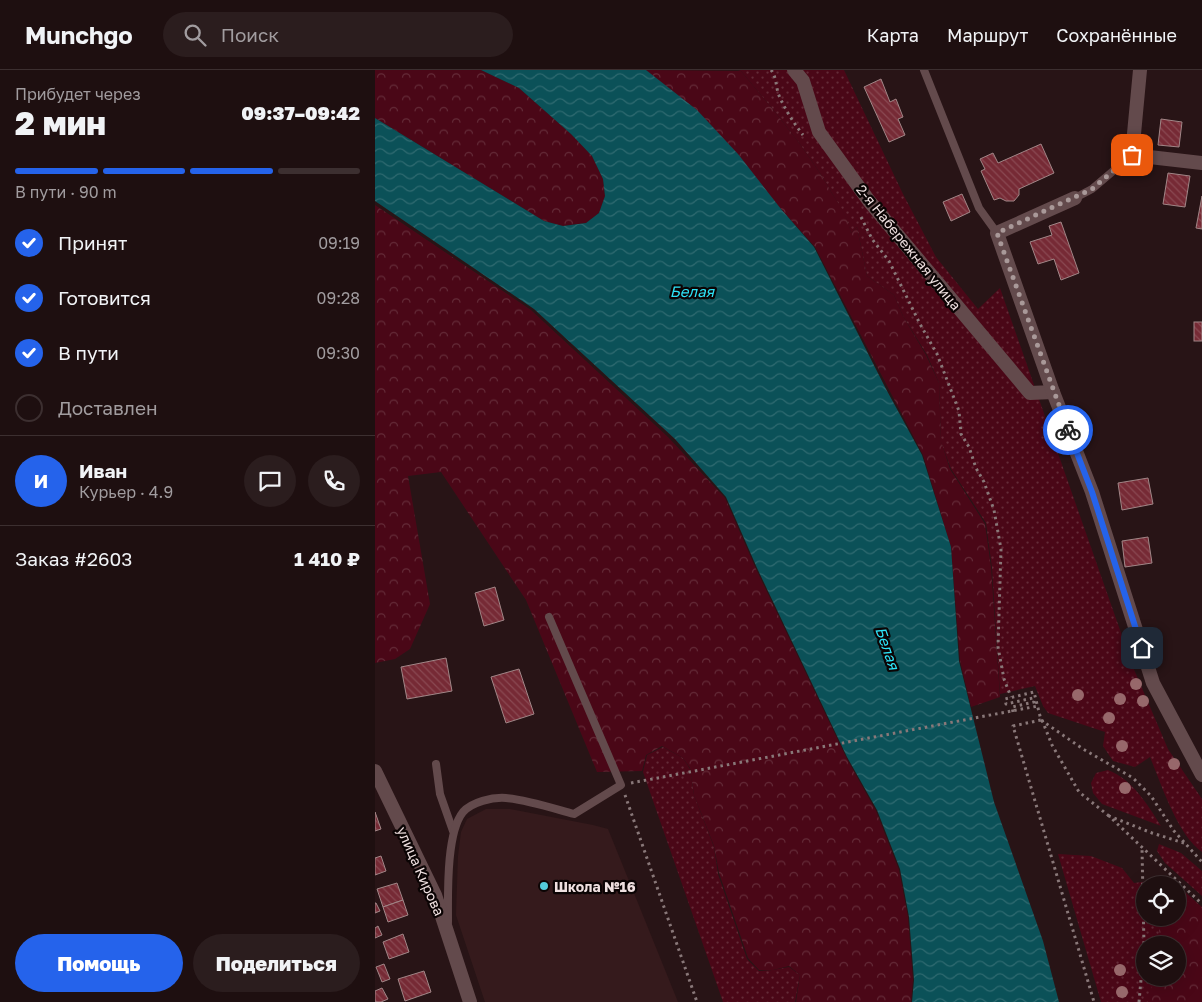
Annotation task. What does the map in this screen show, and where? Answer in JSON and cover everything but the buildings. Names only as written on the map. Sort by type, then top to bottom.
[{"type":"street","name":"2-я Набережная улица","points":[[795,70],[803,81],[819,132],[869,201],[1030,393],[1053,392]]},
{"type":"street","points":[[1140,70],[1132,155],[1202,162]]},
{"type":"street","points":[[1075,198],[997,233],[1053,392],[1092,492],[1153,683],[1202,775]]},
{"type":"street","name":"улица Кирова","points":[[375,771],[435,895],[470,1002]]},
{"type":"lane","points":[[924,70],[979,208],[997,233]]},
{"type":"lane","points":[[1075,198],[1092,189],[1132,155]]},
{"type":"lane","points":[[453,832],[464,812],[484,799],[505,798],[574,814],[621,785],[549,617]]},
{"type":"lane","points":[[435,764],[440,794],[453,832],[448,892],[449,936]]},
{"type":"path","points":[[771,70],[774,73],[778,92],[785,109],[808,142]]},
{"type":"path","points":[[857,209],[872,239],[889,261],[937,354],[959,411],[961,434],[969,447],[975,468],[984,482],[994,510],[1001,550],[998,647],[1004,679],[1011,698]]},
{"type":"path","points":[[1013,712],[1012,707],[1034,702],[1033,698],[1005,704],[1005,699],[1034,692],[1041,720],[1052,745],[1079,792],[1109,816],[1202,904]]},
{"type":"path","points":[[621,785],[1038,706]]},
{"type":"path","points":[[1094,1002],[1013,726],[1041,720],[1083,749],[1133,778],[1151,796],[1174,831],[1202,862]]},
{"type":"path","points":[[626,797],[697,1002]]},
{"type":"path","points":[[1109,816],[1184,843]]},
{"type":"path","points":[[1139,1002],[1144,946],[1142,848]]},
{"type":"shaded area","name":"Школа №16","points":[[486,809],[510,809],[608,829],[678,1002],[485,1002],[456,915],[458,856],[461,832],[467,819]]},
{"type":"green space","points":[[375,70],[481,70],[519,88],[571,134],[592,156],[603,179],[605,196],[599,213],[586,223],[563,226],[544,221],[375,118]]},
{"type":"green space","points":[[646,70],[741,71],[813,162],[844,213],[851,233],[857,227],[867,276],[894,295],[903,316],[926,355],[939,383],[941,441],[950,469],[985,524],[991,567],[1000,697],[971,707],[960,661],[951,547],[923,455],[815,247],[781,209]]},
{"type":"green space","points":[[738,70],[844,70],[903,194],[936,257],[978,309],[1000,288],[1133,667],[1168,749],[1202,799],[1202,852],[1185,834],[1178,822],[1150,757],[1135,767],[1113,761],[1103,746],[1105,732],[1048,713],[1035,686],[1000,694],[992,568],[986,523],[951,469],[941,442],[939,383],[927,355],[903,316],[894,295],[867,276],[857,227],[851,233],[841,209],[813,162],[778,116],[741,71]]},
{"type":"green space","points":[[375,205],[531,310],[668,437],[725,498],[756,569],[847,759],[876,811],[899,870],[908,917],[913,980],[911,1002],[796,1002],[800,975],[789,966],[773,970],[759,970],[748,958],[719,873],[714,846],[694,795],[690,768],[683,758],[662,746],[646,755],[642,771],[597,772],[526,600],[441,472],[408,476],[430,604],[410,649],[395,659],[375,663]]},
{"type":"green space","points":[[663,747],[683,758],[690,769],[694,795],[714,847],[718,874],[747,959],[759,971],[789,967],[800,975],[795,1002],[723,1002],[643,772],[647,755]]},
{"type":"green space","points":[[1108,770],[1117,774],[1132,786],[1145,801],[1161,826],[1102,804],[1093,793],[1091,783],[1096,773]]},
{"type":"green space","points":[[1159,844],[1181,853],[1202,871],[1202,896],[1186,882],[1186,876],[1180,876],[1165,863],[1157,851]]},
{"type":"green space","points":[[1058,854],[1091,856],[1122,868],[1134,883],[1136,883],[1136,926],[1186,926],[1186,893],[1202,907],[1202,1002],[1101,1002]]},
{"type":"green space","points":[[1186,900],[1202,909],[1202,1002],[1148,1002],[1152,986],[1186,986],[1186,936],[1159,936],[1159,926],[1186,926]]},
{"type":"water","name":"Белая","points":[[481,70],[646,70],[697,110],[738,154],[781,209],[814,247],[886,389],[922,455],[951,547],[959,661],[994,802],[1043,941],[1059,1002],[912,1002],[914,980],[909,917],[900,869],[877,810],[847,757],[757,568],[726,497],[675,439],[534,309],[375,201],[375,118],[544,221],[563,226],[586,223],[599,213],[605,196],[603,179],[592,156],[571,134],[519,88]]},
{"type":"way so far","points":[[1068,430],[997,233],[1092,189],[1132,155]]},
{"type":"place","name":"Школа №16","points":[[544,886]]},
{"type":"route","points":[[1068,430],[1092,492],[1142,648]]}]
